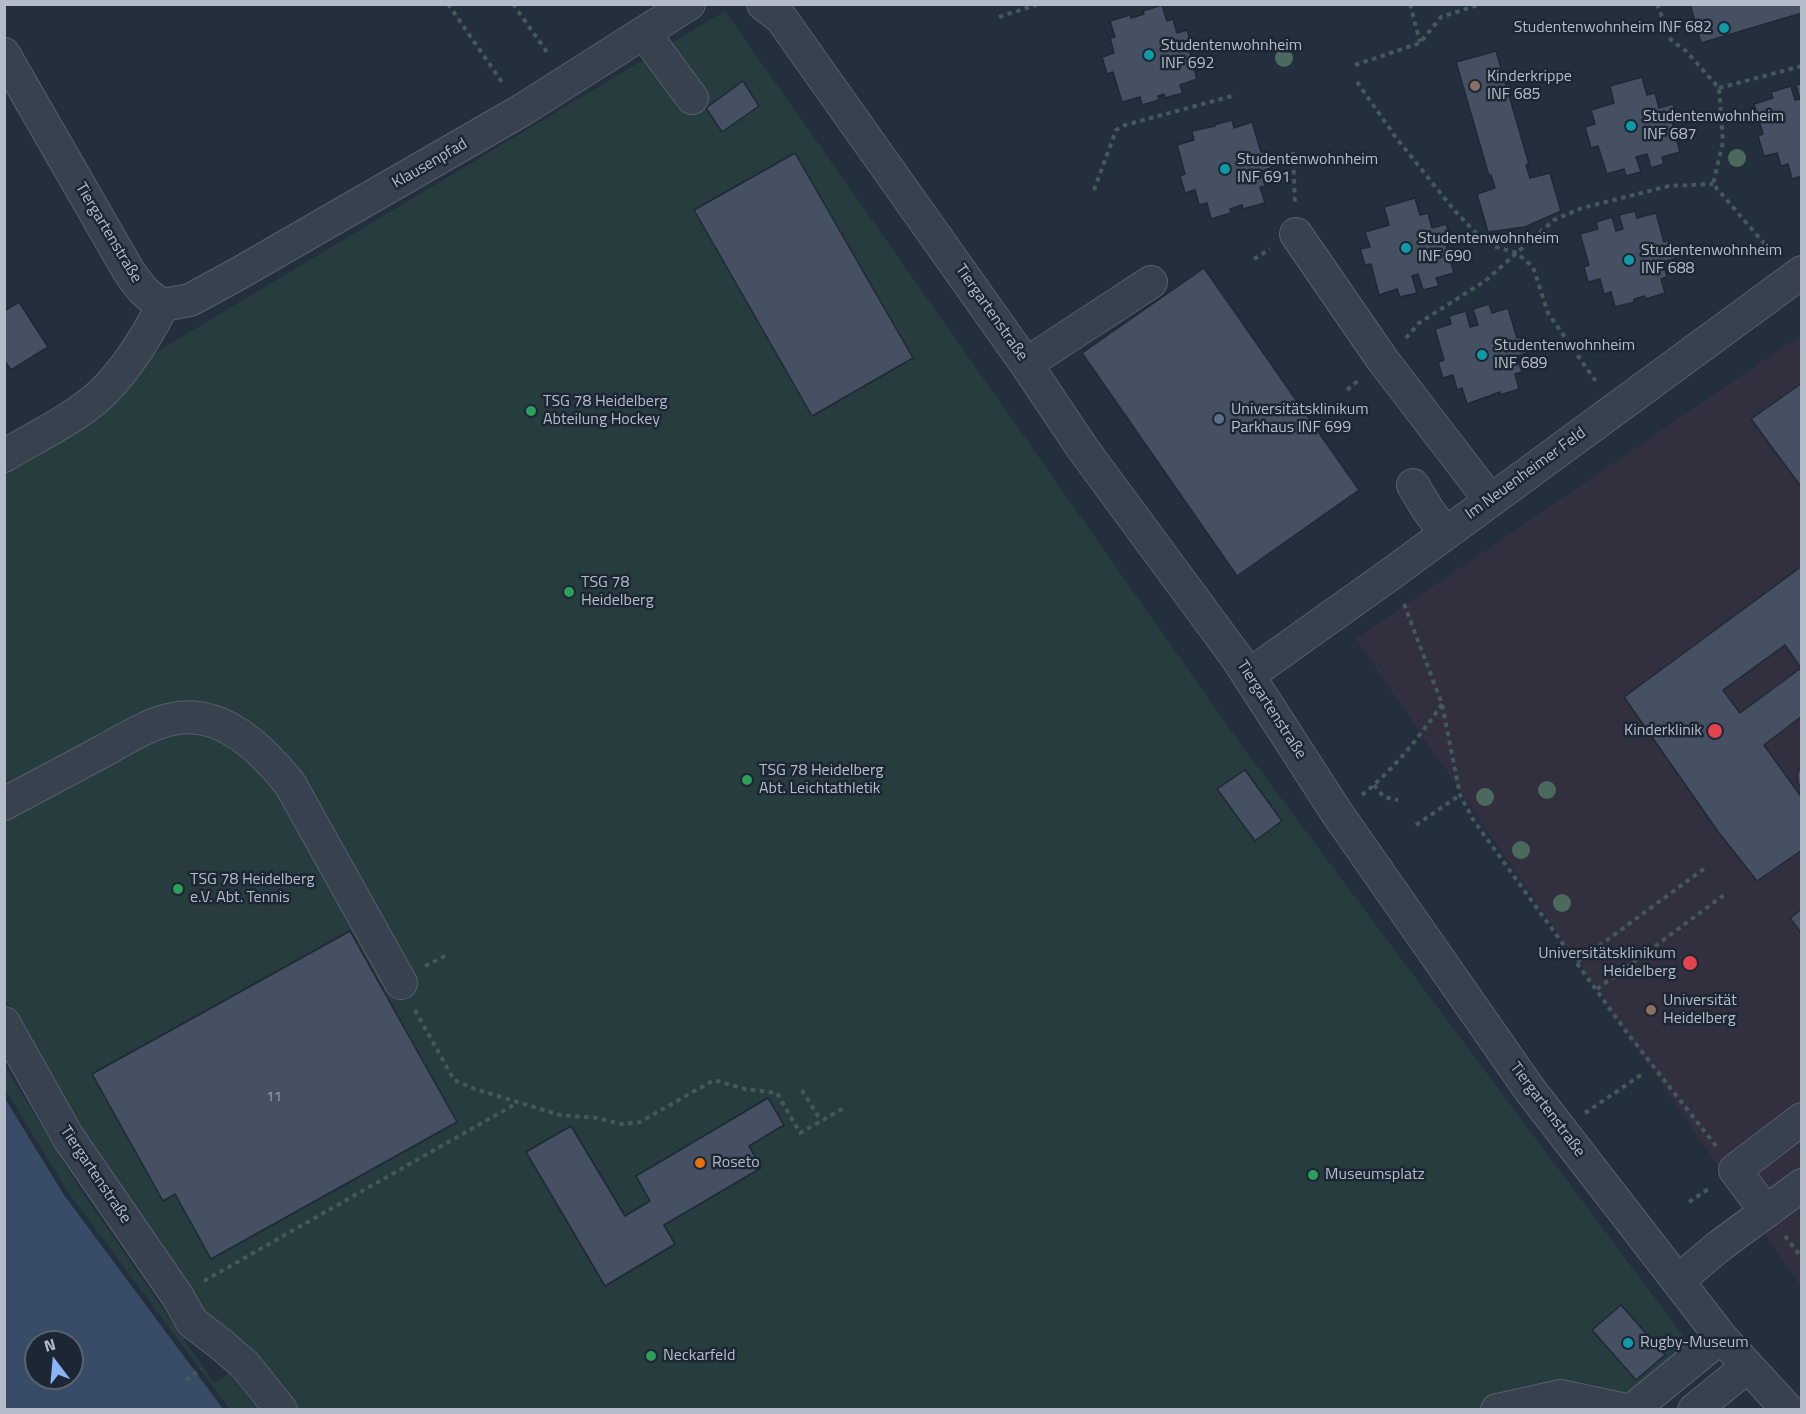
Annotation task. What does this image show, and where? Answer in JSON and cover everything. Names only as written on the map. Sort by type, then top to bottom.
[{"type":"street","name":"Klausenpfad","points":[[163,305],[190,300],[236,275],[522,110],[688,4]]},
{"type":"street","name":"Tiergartenstraße","points":[[780,9],[1083,449],[1249,675],[1337,813],[1530,1090],[1721,1337],[1786,1409]]},
{"type":"street","points":[[644,33],[692,98]]},
{"type":"street","name":"Tiergartenstraße","points":[[4,54],[128,270],[141,289],[151,299],[163,305]]},
{"type":"street","points":[[1296,234],[1382,359],[1490,500]]},
{"type":"street","name":"Im Neuenheimer Feld","points":[[1249,675],[1490,500],[1789,265]]},
{"type":"street","points":[[1026,364],[1151,282]]},
{"type":"street","points":[[4,456],[83,408],[99,395],[123,370],[146,337],[163,305]]},
{"type":"street","points":[[1413,485],[1445,533]]},
{"type":"street","points":[[4,804],[142,730],[169,719],[196,718],[222,724],[251,742],[270,759],[290,784],[401,982]]},
{"type":"street","name":"Tiergartenstraße","points":[[4,1023],[68,1137],[185,1309],[245,1365],[281,1410]]},
{"type":"street","points":[[1766,1212],[1725,1178],[1802,1119]]},
{"type":"street","points":[[1679,1280],[1718,1247],[1802,1185]]},
{"type":"street","points":[[1632,1410],[1721,1337]]},
{"type":"street","points":[[1694,1410],[1747,1366]]},
{"type":"street","points":[[1497,1410],[1560,1396],[1626,1410]]},
{"type":"path","points":[[448,4],[522,110]]},
{"type":"path","points":[[513,4],[567,82]]},
{"type":"path","points":[[999,17],[1039,4]]},
{"type":"path","points":[[1410,4],[1420,43]]},
{"type":"path","points":[[1355,64],[1420,43],[1442,17],[1481,4]]},
{"type":"path","points":[[1657,4],[1671,40],[1686,51],[1719,88],[1723,142],[1713,184]]},
{"type":"path","points":[[1719,88],[1802,66]]},
{"type":"path","points":[[1357,82],[1397,139],[1461,218],[1492,246],[1517,253],[1533,267],[1548,313],[1599,386]]},
{"type":"path","points":[[1094,190],[1116,130],[1125,125],[1236,95]]},
{"type":"path","points":[[1293,152],[1296,234]]},
{"type":"path","points":[[1347,390],[1409,335],[1419,323],[1485,281],[1554,220],[1582,208],[1669,186],[1713,184],[1789,265]]},
{"type":"path","points":[[1388,576],[1400,594],[1442,704],[1460,795],[1474,821],[1528,898],[1597,989],[1725,1178],[1689,1202]]},
{"type":"path","points":[[1337,813],[1374,785],[1401,759],[1442,704]]},
{"type":"path","points":[[1374,785],[1384,796],[1398,800]]},
{"type":"path","points":[[1416,825],[1460,795]]},
{"type":"path","points":[[1577,962],[1705,868]]},
{"type":"path","points":[[1597,989],[1724,896]]},
{"type":"path","points":[[401,982],[454,1080],[560,1115],[598,1118],[620,1124],[640,1122],[714,1080],[745,1089],[777,1093],[801,1133],[844,1108]]},
{"type":"path","points":[[1561,1130],[1644,1073]]},
{"type":"path","points":[[802,1090],[820,1121]]},
{"type":"path","points":[[185,1309],[518,1103]]},
{"type":"path","points":[[186,1380],[202,1368]]},
{"type":"shaded area","name":"Universitätsklinikum Heidelberg","points":[[1801,335],[1801,1287],[1356,639]]},
{"type":"green space","name":"TSG 78 Heidelberg","points":[[725,11],[1239,742],[1703,1362],[1642,1410],[264,1409],[224,1364],[5,999],[5,443]]},
{"type":"green space","points":[[5,1066],[78,1186],[214,1383],[229,1373],[257,1409],[230,1409],[68,1192],[5,1089]]},
{"type":"water","points":[[4,1097],[64,1195],[223,1409],[5,1409]]},
{"type":"building","name":"Studentenwohnheim INF 682","points":[[1690,4],[1802,4],[1802,13],[1701,43]]},
{"type":"building","name":"Studentenwohnheim INF 692","points":[[1162,5],[1167,21],[1173,19],[1177,33],[1187,30],[1193,48],[1189,49],[1197,79],[1180,85],[1183,93],[1165,98],[1164,94],[1158,96],[1159,100],[1142,105],[1140,97],[1122,102],[1113,72],[1107,74],[1102,57],[1114,53],[1110,38],[1115,37],[1110,21],[1130,15],[1131,18],[1144,14],[1143,11]]},
{"type":"building","points":[[1496,51],[1529,164],[1526,165],[1530,178],[1550,173],[1561,211],[1525,227],[1488,232],[1477,194],[1495,188],[1491,175],[1489,176],[1456,62]]},
{"type":"building","name":"Studentenwohnheim INF 687","points":[[1642,77],[1647,95],[1655,93],[1659,108],[1673,104],[1678,120],[1672,122],[1680,152],[1662,157],[1664,164],[1651,168],[1647,154],[1636,157],[1641,172],[1626,176],[1624,169],[1607,174],[1598,146],[1591,148],[1585,127],[1595,124],[1591,110],[1614,103],[1610,86]]},
{"type":"building","points":[[743,81],[759,106],[722,132],[706,108]]},
{"type":"building","points":[[1802,83],[1802,176],[1792,179],[1788,164],[1781,166],[1777,153],[1764,156],[1758,136],[1763,134],[1754,104],[1773,98],[1771,92],[1791,86],[1795,100],[1800,99],[1796,85]]},
{"type":"building","name":"Studentenwohnheim INF 691","points":[[1232,120],[1234,128],[1252,122],[1261,152],[1266,151],[1271,168],[1261,171],[1265,186],[1260,187],[1265,203],[1243,209],[1242,205],[1230,209],[1231,213],[1211,219],[1207,203],[1199,205],[1195,190],[1185,193],[1180,176],[1185,174],[1177,145],[1194,140],[1192,131]]},
{"type":"building","points":[[795,153],[913,358],[812,416],[694,210]]},
{"type":"building","name":"Studentenwohnheim INF 690","points":[[1415,198],[1420,215],[1428,213],[1432,228],[1446,224],[1451,240],[1445,242],[1454,273],[1436,278],[1439,286],[1423,290],[1418,274],[1412,276],[1417,293],[1400,297],[1397,289],[1379,295],[1371,264],[1365,265],[1360,249],[1370,247],[1365,232],[1389,225],[1384,207]]},
{"type":"building","name":"Studentenwohnheim INF 688","points":[[1635,211],[1637,218],[1656,213],[1664,242],[1671,240],[1676,258],[1663,262],[1667,277],[1661,279],[1665,293],[1646,299],[1645,296],[1634,299],[1634,302],[1615,307],[1611,292],[1604,294],[1600,279],[1588,282],[1584,267],[1589,265],[1580,234],[1598,229],[1596,222],[1612,217],[1616,231],[1623,229],[1619,215]]},
{"type":"building","name":"Universitätsklinikum Parkhaus INF 699","points":[[1204,268],[1359,490],[1237,576],[1082,353]]},
{"type":"building","points":[[19,302],[48,347],[11,370],[4,360],[4,311]]},
{"type":"building","name":"Studentenwohnheim INF 689","points":[[1489,304],[1492,313],[1508,308],[1517,338],[1523,337],[1527,353],[1517,356],[1522,372],[1515,374],[1519,389],[1500,395],[1500,392],[1467,404],[1462,388],[1457,390],[1453,375],[1443,378],[1438,362],[1444,360],[1435,329],[1451,324],[1449,316],[1466,311],[1470,327],[1478,325],[1473,309]]},
{"type":"building","points":[[1802,383],[1802,488],[1751,419]]},
{"type":"building","name":"Kinderklinik","points":[[1802,566],[1802,716],[1764,745],[1800,795],[1802,794],[1802,850],[1757,881],[1719,833],[1624,697]],"holes":[[[1785,645],[1801,668],[1740,713],[1723,690]]]},
{"type":"building","points":[[1802,762],[1802,789],[1797,775]]},
{"type":"building","points":[[1245,770],[1282,821],[1255,841],[1217,789]]},
{"type":"building","points":[[1802,909],[1802,934],[1790,918]]},
{"type":"building","points":[[350,931],[457,1122],[211,1259],[175,1194],[163,1201],[92,1074]]},
{"type":"building","points":[[768,1098],[784,1125],[749,1146],[761,1168],[664,1225],[675,1244],[605,1286],[526,1152],[571,1126],[625,1216],[650,1201],[636,1176]]},
{"type":"building","name":"Rugby-Museum","points":[[1621,1305],[1665,1355],[1636,1380],[1592,1330]]},
{"type":"place","name":"Studentenwohnheim INF 682","points":[[1724,28]]},
{"type":"place","name":"Studentenwohnheim INF 692","points":[[1149,55]]},
{"type":"place","name":"Kinderkrippe INF 685","points":[[1475,86]]},
{"type":"place","name":"Studentenwohnheim INF 687","points":[[1631,126]]},
{"type":"place","name":"Studentenwohnheim INF 691","points":[[1225,169]]},
{"type":"place","name":"Studentenwohnheim INF 690","points":[[1406,248]]},
{"type":"place","name":"Studentenwohnheim INF 688","points":[[1629,260]]},
{"type":"place","name":"Studentenwohnheim INF 689","points":[[1482,355]]},
{"type":"place","name":"TSG 78 Heidelberg Abteilung Hockey","points":[[531,411]]},
{"type":"place","name":"Universitätsklinikum Parkhaus INF 699","points":[[1219,419]]},
{"type":"place","name":"TSG 78 Heidelberg","points":[[569,592]]},
{"type":"place","name":"Kinderklinik","points":[[1715,731]]},
{"type":"place","name":"TSG 78 Heidelberg Abt. Leichtathletik","points":[[747,780]]},
{"type":"place","name":"TSG 78 Heidelberg e.V. Abt. Tennis","points":[[178,889]]},
{"type":"place","name":"Universitätsklinikum Heidelberg","points":[[1690,963]]},
{"type":"place","name":"Universität Heidelberg","points":[[1651,1010]]},
{"type":"place","name":"Roseto","points":[[700,1163]]},
{"type":"place","name":"Museumsplatz","points":[[1313,1175]]},
{"type":"place","name":"Rugby-Museum","points":[[1628,1343]]},
{"type":"place","name":"Neckarfeld","points":[[651,1356]]}]
